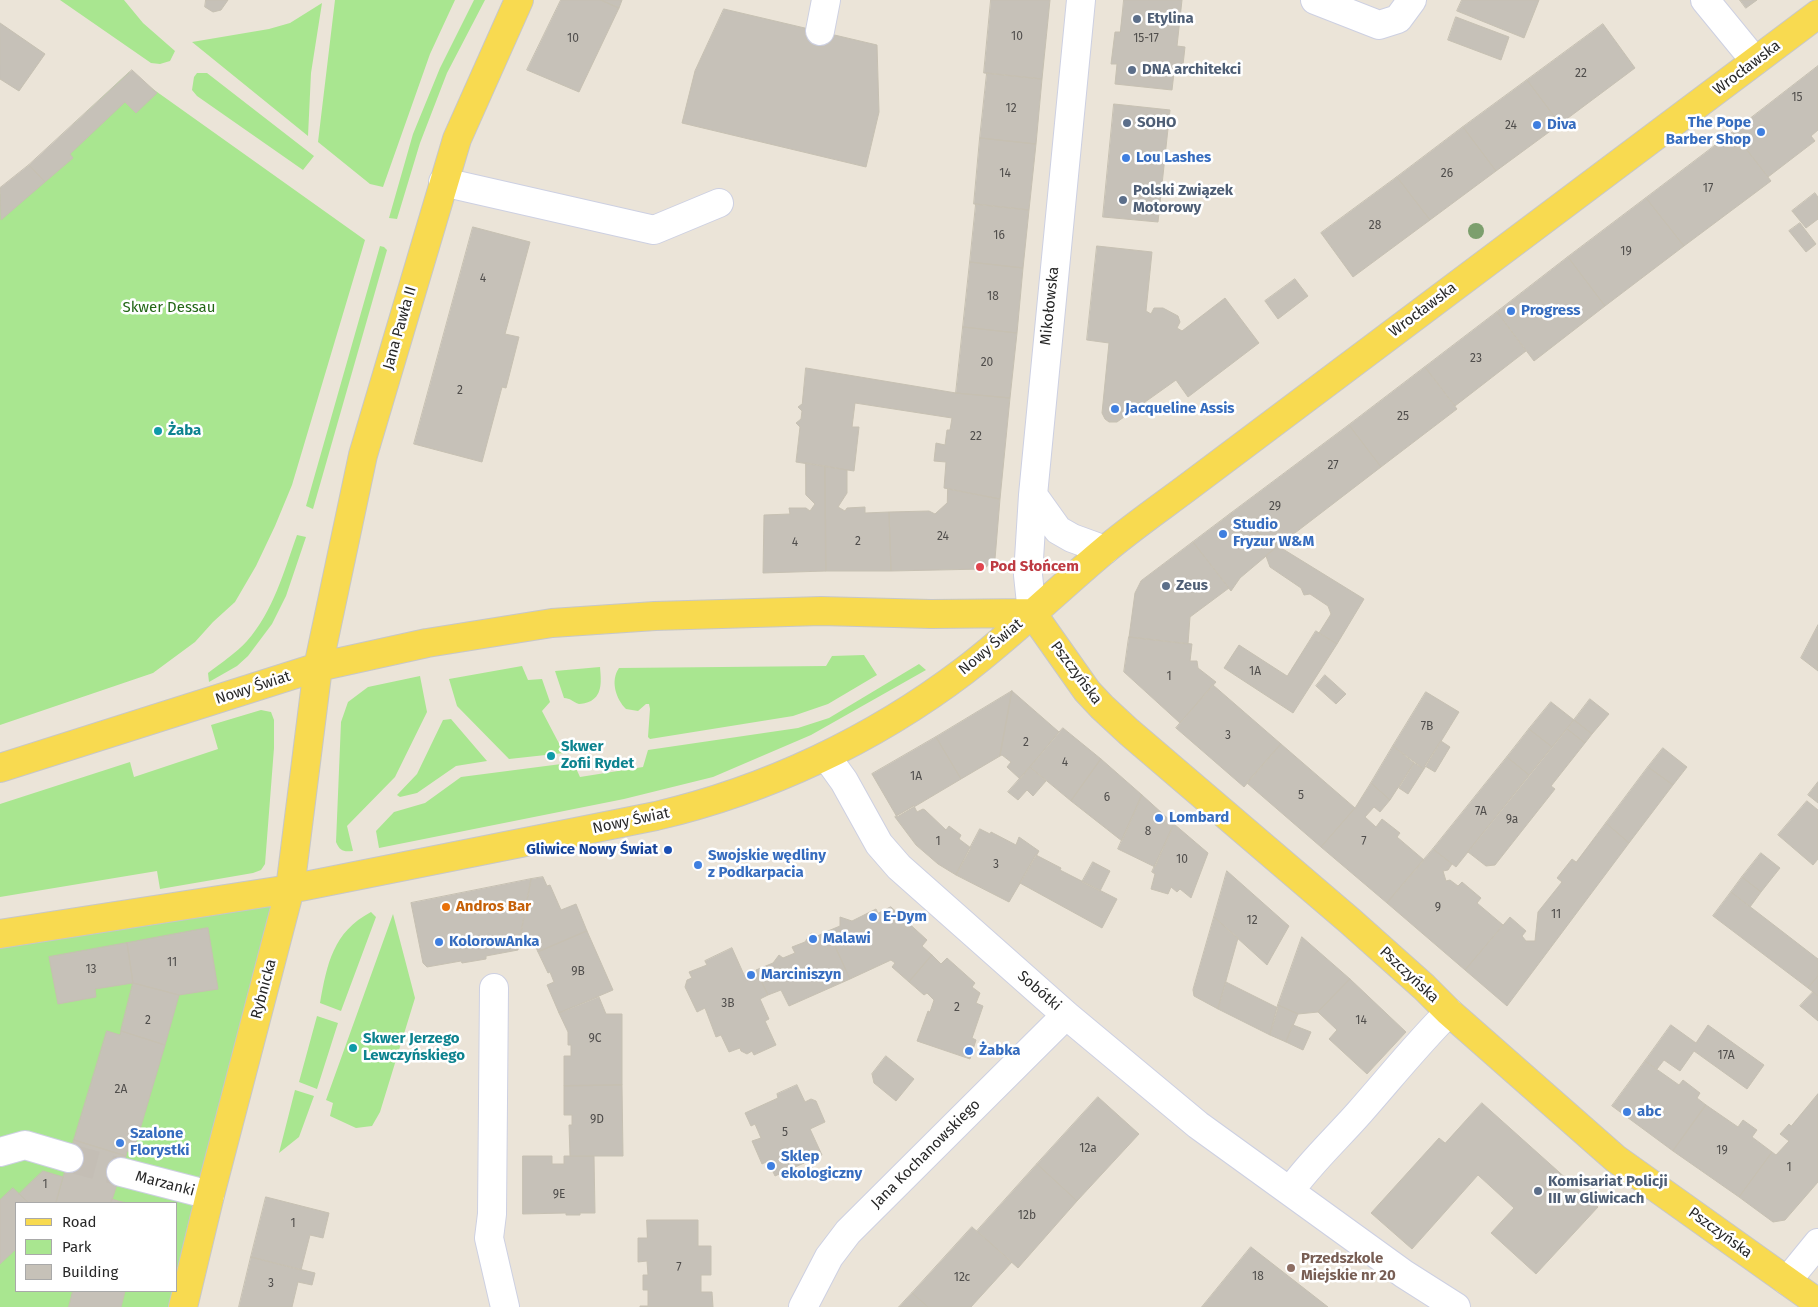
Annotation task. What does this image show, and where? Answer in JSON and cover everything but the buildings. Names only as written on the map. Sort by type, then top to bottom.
[{"type":"main road","name":"Jana Pawła II","points":[[318,667],[363,455],[443,182],[456,139],[519,0]]},
{"type":"main road","name":"Wrocławska","points":[[1032,612],[1105,550],[1818,14]]},
{"type":"main road","name":"Nowy Świat","points":[[0,768],[318,667],[427,643],[552,623],[655,616],[821,611],[931,614],[1032,612]]},
{"type":"main road","name":"Nowy Świat","points":[[0,934],[290,889],[690,808],[758,785],[826,756],[862,738],[934,693],[993,647],[1032,612]]},
{"type":"main road","name":"Pszczyńska","points":[[1032,612],[1074,674],[1102,708],[1350,920],[1449,1012],[1616,1159],[1818,1303]]},
{"type":"main road","name":"Rybnicka","points":[[183,1307],[210,1195],[290,889],[318,667]]},
{"type":"street","points":[[820,31],[826,0]]},
{"type":"street","name":"Mikołowska","points":[[1032,612],[1028,574],[1033,496],[1081,0]]},
{"type":"street","points":[[1315,0],[1379,25],[1398,19],[1412,0]]},
{"type":"street","points":[[1705,0],[1755,61]]},
{"type":"street","points":[[443,182],[654,230],[719,203]]},
{"type":"street","points":[[1033,496],[1058,530],[1072,538],[1105,550]]},
{"type":"street","name":"Sobótki","points":[[826,756],[844,781],[879,844],[899,867],[1066,1015],[1198,1125],[1404,1274],[1456,1307]]},
{"type":"street","points":[[494,988],[492,1214],[489,1238],[505,1307]]},
{"type":"street","points":[[1290,1191],[1301,1176],[1357,1115],[1426,1034],[1449,1012]]},
{"type":"street","name":"Jana Kochanowskiego","points":[[803,1307],[829,1257],[848,1232],[1066,1015]]},
{"type":"street","points":[[0,1152],[25,1145],[69,1158]]},
{"type":"street","name":"Marzanki","points":[[121,1172],[210,1195]]},
{"type":"street","points":[[1787,1281],[1818,1244]]},
{"type":"green space","points":[[60,0],[124,0],[143,23],[175,51],[170,61],[160,64],[151,63]]},
{"type":"green space","points":[[335,0],[455,0],[430,54],[383,187],[370,184],[318,142]]},
{"type":"green space","points":[[474,0],[485,0],[447,73],[420,143],[397,219],[389,218],[413,134],[440,68]]},
{"type":"green space","points":[[322,3],[311,73],[308,136],[192,42],[269,29],[290,23]]},
{"type":"green space","name":"Skwer Dessau","points":[[129,72],[365,240],[292,485],[256,566],[235,602],[195,642],[153,673],[0,725],[0,194]]},
{"type":"green space","points":[[197,73],[207,73],[314,156],[303,170],[197,96],[192,90],[194,77]]},
{"type":"green space","points":[[380,246],[387,250],[313,509],[306,506]]},
{"type":"green space","points":[[297,535],[306,537],[286,596],[272,624],[248,656],[237,666],[209,682],[208,673],[247,641],[264,617],[277,591]]},
{"type":"green space","points":[[864,655],[877,675],[828,704],[793,716],[650,739],[648,737],[649,704],[646,704],[638,711],[626,709],[619,700],[615,690],[615,678],[619,668],[826,666],[832,656]]},
{"type":"green space","points":[[919,664],[926,670],[811,735],[713,777],[624,799],[379,848],[376,831],[394,812],[425,803],[461,777],[569,763],[574,764],[580,777],[643,767],[648,750],[798,728],[829,718]]},
{"type":"green space","points":[[522,666],[528,680],[542,679],[550,702],[542,711],[564,753],[509,759],[457,706],[449,679]]},
{"type":"green space","points":[[600,667],[600,686],[598,695],[595,698],[579,704],[564,698],[555,671]]},
{"type":"green space","points":[[420,676],[427,712],[395,777],[347,826],[353,851],[342,850],[336,842],[341,722],[348,702],[368,687]]},
{"type":"green space","points":[[261,710],[271,712],[274,720],[274,748],[265,864],[261,870],[160,889],[157,871],[0,897],[0,804],[130,762],[134,777],[218,749],[211,725]]},
{"type":"green space","points":[[451,719],[487,761],[456,766],[417,793],[400,797],[397,795],[417,774],[443,720]]},
{"type":"green space","points":[[290,889],[183,1307],[0,1307],[0,934]]},
{"type":"green space","points":[[371,912],[376,917],[341,1011],[320,1003],[329,962],[340,939],[358,920]]},
{"type":"green space","points":[[393,914],[415,998],[380,1112],[372,1126],[356,1128],[330,1116],[333,1103],[326,1100]]},
{"type":"green space","points":[[317,1016],[338,1023],[317,1089],[299,1082]]},
{"type":"green space","points":[[295,1090],[314,1096],[299,1137],[279,1153]]},
{"type":"tunnel","points":[[69,1158],[121,1172]]},
{"type":"place","name":"Etylina","points":[[1137,19]]},
{"type":"place","name":"DNA architekci","points":[[1132,70]]},
{"type":"place","name":"SOHO","points":[[1127,123]]},
{"type":"place","name":"Diva","points":[[1537,125]]},
{"type":"place","name":"The Pope Barber Shop","points":[[1761,132]]},
{"type":"place","name":"Lou Lashes","points":[[1126,158]]},
{"type":"place","name":"Polski Związek Motorowy","points":[[1123,200]]},
{"type":"place","name":"Progress","points":[[1511,311]]},
{"type":"place","name":"Jacqueline Assis","points":[[1115,409]]},
{"type":"place","name":"Żaba","points":[[158,431]]},
{"type":"place","name":"Studio Fryzur W&M","points":[[1223,534]]},
{"type":"place","name":"Pod Słońcem","points":[[980,567]]},
{"type":"place","name":"Zeus","points":[[1166,586]]},
{"type":"place","name":"Skwer Zofii Rydet","points":[[551,756]]},
{"type":"place","name":"Lombard","points":[[1159,818]]},
{"type":"place","name":"Gliwice Nowy Świat","points":[[668,850]]},
{"type":"place","name":"Swojskie wędliny z Podkarpacia","points":[[698,865]]},
{"type":"place","name":"Andros Bar","points":[[446,907]]},
{"type":"place","name":"E-Dym","points":[[873,917]]},
{"type":"place","name":"Malawi","points":[[813,939]]},
{"type":"place","name":"KolorowAnka","points":[[439,942]]},
{"type":"place","name":"Marciniszyn","points":[[751,975]]},
{"type":"place","name":"Skwer Jerzego Lewczyńskiego","points":[[353,1048]]},
{"type":"place","name":"Żabka","points":[[969,1051]]},
{"type":"place","name":"abc","points":[[1627,1112]]},
{"type":"place","name":"Szalone Florystki","points":[[120,1143]]},
{"type":"place","name":"Sklep ekologiczny","points":[[771,1166]]},
{"type":"place","name":"Komisariat Policji III w Gliwicach","points":[[1538,1191]]},
{"type":"place","name":"Przedszkole Miejskie nr 20","points":[[1291,1268]]}]
